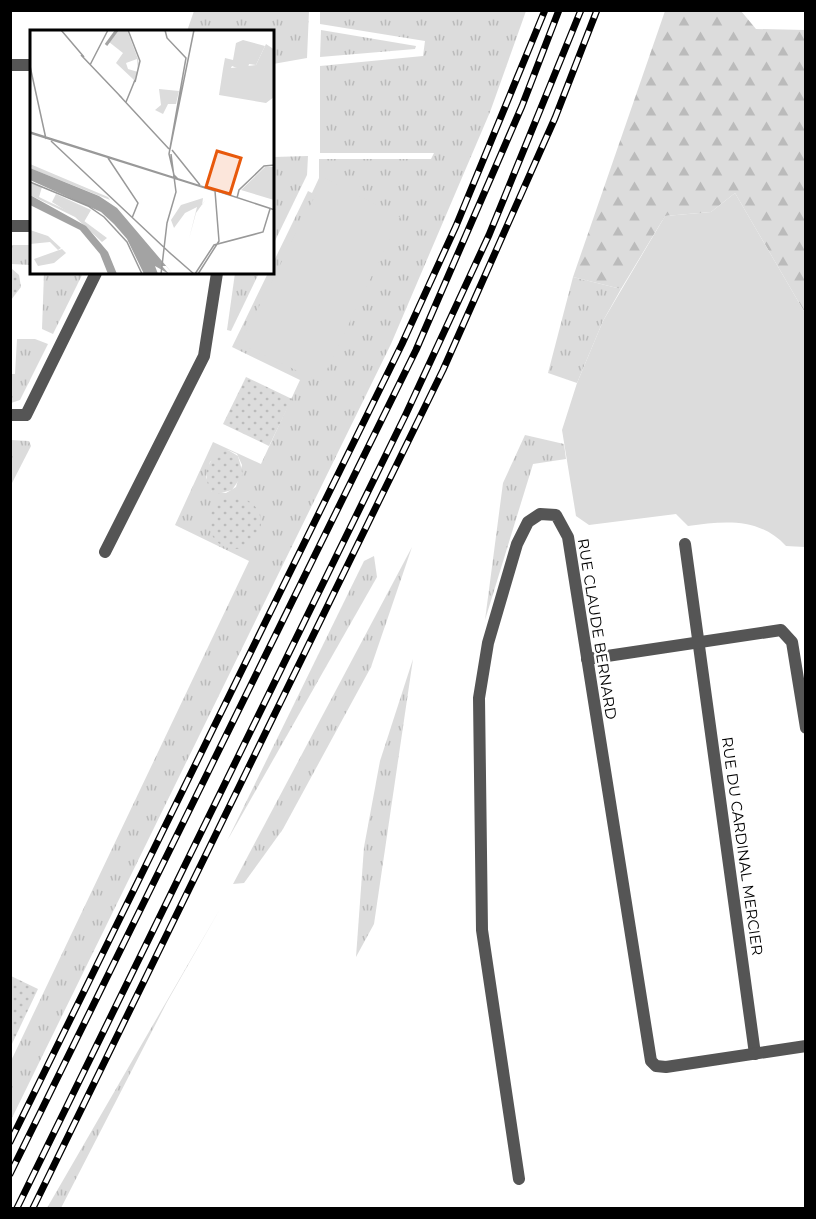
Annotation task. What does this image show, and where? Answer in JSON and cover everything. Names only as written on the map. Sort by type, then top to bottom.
[{"type":"street","points":[[10,65],[30,65]]},
{"type":"street","points":[[10,226],[30,226]]},
{"type":"street","points":[[10,415],[26,415],[96,274]]},
{"type":"street","points":[[105,552],[204,356],[217,274]]},
{"type":"street","name":"RUE CLAUDE BERNARD","points":[[519,1179],[482,930],[479,698],[488,643],[517,544],[528,522],[540,514],[553,513],[565,529],[647,1051],[653,1064],[662,1068],[755,1054]]},
{"type":"street","name":"RUE DU CARDINAL MERCIER","points":[[684,544],[755,1054]]},
{"type":"street","points":[[587,659],[777,629],[787,633],[792,642],[806,729]]},
{"type":"street","points":[[755,1054],[806,1046]]},
{"type":"green space","points":[[194,11],[309,11],[307,58],[274,64],[274,30],[187,30]]},
{"type":"green space","points":[[320,11],[526,11],[490,112],[391,344],[11,1120],[10,1063],[249,561],[175,525],[213,442],[261,464],[300,380],[232,347],[268,274],[274,274],[274,261],[308,191],[312,193],[319,178],[319,159],[431,159],[434,153],[320,153],[320,66],[423,56],[425,41],[320,24]],"holes":[[[228,450],[237,454],[242,465],[236,487],[226,493],[212,492],[206,477],[210,462]]]},
{"type":"green space","points":[[665,11],[741,11],[756,29],[805,30],[805,313],[735,193],[711,212],[665,216],[621,289],[573,277]]},
{"type":"green space","points":[[321,30],[416,46],[415,49],[320,57]]},
{"type":"green space","points":[[308,156],[307,175],[274,243],[274,157]]},
{"type":"green space","points":[[324,178],[400,217],[321,382],[240,344]]},
{"type":"green space","points":[[735,193],[805,313],[805,547],[786,546],[764,530],[740,523],[688,526],[676,514],[589,525],[576,516],[562,430],[577,383],[603,321],[665,216],[711,212]]},
{"type":"green space","points":[[11,245],[30,245],[30,265],[11,264]]},
{"type":"green space","points":[[11,268],[19,275],[21,287],[11,300]]},
{"type":"green space","points":[[44,274],[83,274],[53,334],[42,329]]},
{"type":"green space","points":[[235,274],[259,274],[231,331],[227,330]]},
{"type":"green space","points":[[573,277],[621,289],[603,321],[577,383],[548,373]]},
{"type":"green space","points":[[17,339],[35,339],[48,344],[20,400],[11,403],[11,374],[15,374]]},
{"type":"green space","points":[[246,377],[292,399],[269,446],[223,424]]},
{"type":"green space","points":[[525,435],[564,444],[566,459],[533,464],[485,620],[503,483]]},
{"type":"green space","points":[[11,440],[29,441],[31,446],[11,485]]},
{"type":"green space","points":[[228,450],[238,456],[243,474],[232,490],[214,495],[207,482],[207,468],[215,457]]},
{"type":"green space","points":[[230,497],[240,497],[254,504],[261,523],[254,542],[240,549],[230,549],[220,545],[213,538],[209,528],[209,518],[213,508],[220,501]]},
{"type":"green space","points":[[412,547],[371,667],[283,829],[244,883],[233,884]]},
{"type":"green space","points":[[374,556],[377,577],[227,841],[364,561]]},
{"type":"green space","points":[[413,659],[374,924],[356,957],[364,847],[380,761]]},
{"type":"green space","points":[[220,909],[167,1002],[61,1208],[47,1208]]},
{"type":"green space","points":[[11,976],[38,989],[11,1046]]},
{"type":"railway","points":[[10,1142],[402,344],[456,226],[545,10]]},
{"type":"railway","points":[[10,1174],[416,350],[522,106],[559,10]]},
{"type":"railway","points":[[17,1208],[406,414],[489,235],[581,10]]},
{"type":"railway","points":[[33,1208],[443,370],[555,118],[597,10]]}]
